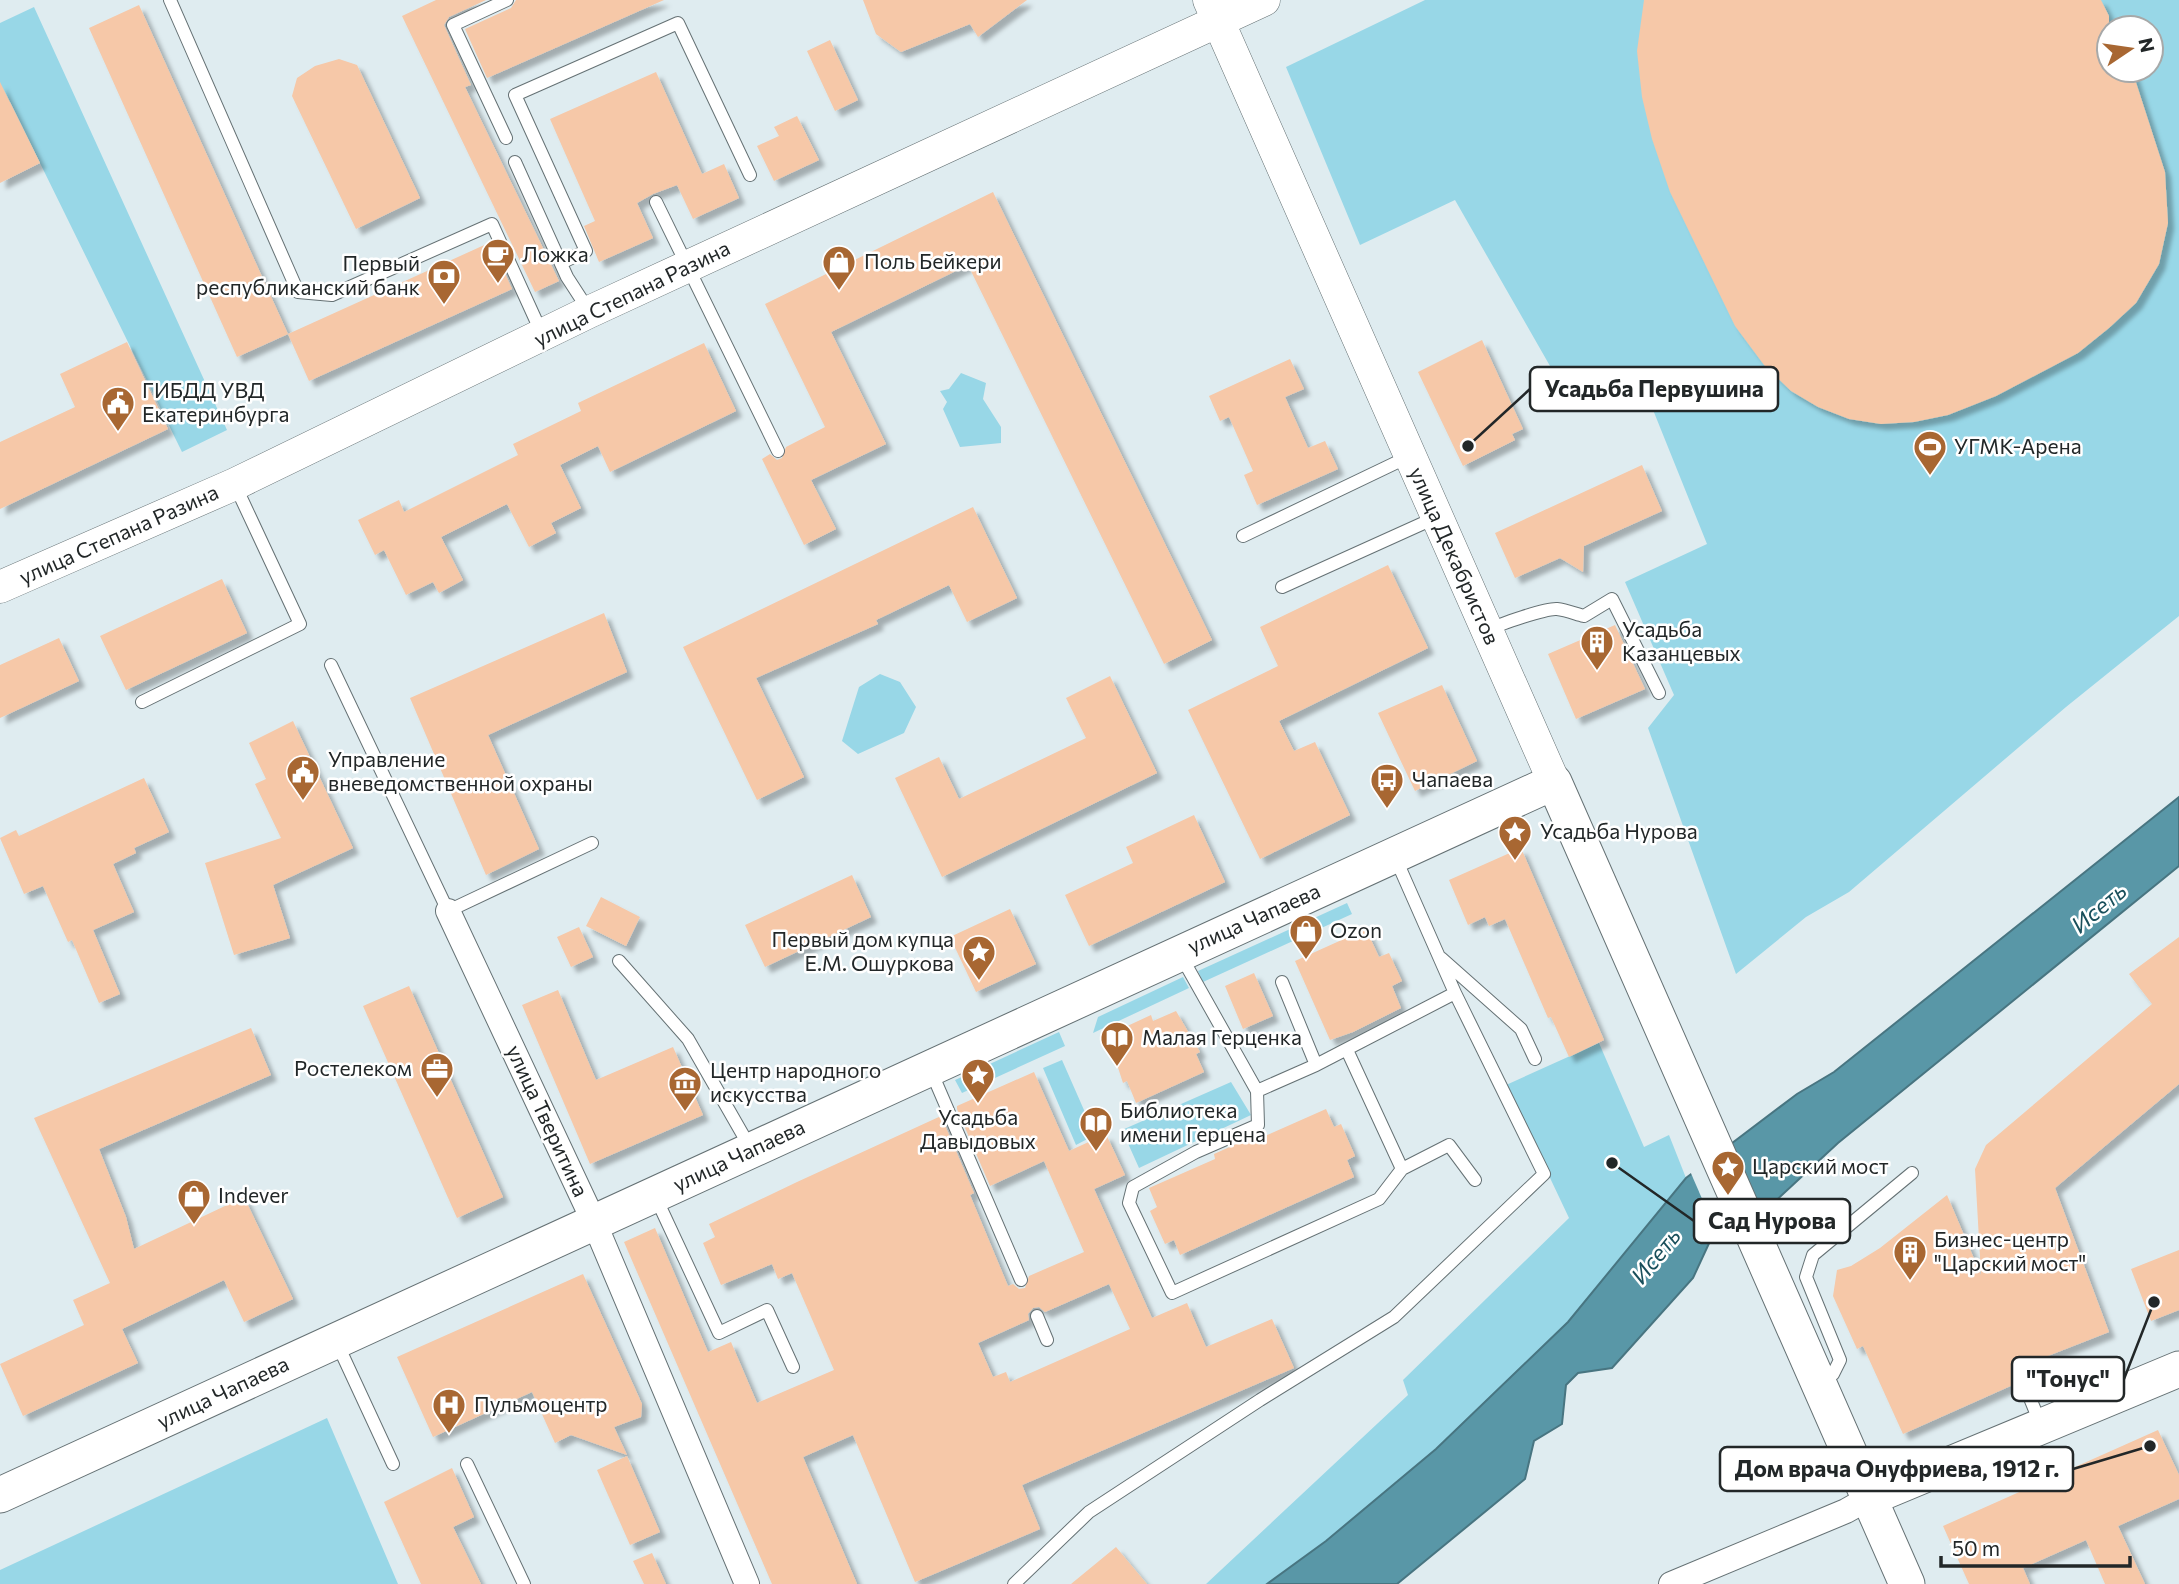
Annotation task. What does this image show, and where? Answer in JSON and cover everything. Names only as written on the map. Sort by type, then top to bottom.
[{"type":"main road","name":"улица Чапаева","points":[[0,1495],[1554,782]]},
{"type":"main road","name":"улица Декабристов","points":[[1554,782],[1820,1383]]},
{"type":"main road","points":[[1869,1498],[2179,1369]]},
{"type":"main road","points":[[1820,1383],[1907,1584]]},
{"type":"street","name":"улица Степана Разина","points":[[0,587],[235,484],[589,312],[926,154],[1214,10],[1264,0]]},
{"type":"street","name":"улица Декабристов","points":[[1214,10],[1554,782]]},
{"type":"street","name":"улица Тверитина","points":[[448,911],[594,1222],[747,1584]]},
{"type":"street","points":[[1671,1584],[1846,1511],[1869,1498]]},
{"type":"lane","points":[[170,0],[298,292],[332,295],[492,224],[543,336]]},
{"type":"lane","points":[[506,138],[453,25],[507,0]]},
{"type":"lane","points":[[561,263],[586,251],[515,95],[678,23],[750,176]]},
{"type":"lane","points":[[514,162],[561,263],[589,312]]},
{"type":"lane","points":[[656,202],[778,450]]},
{"type":"lane","points":[[1243,536],[1410,456]]},
{"type":"lane","points":[[142,702],[300,624],[235,484]]},
{"type":"lane","points":[[1282,587],[1437,517]]},
{"type":"lane","points":[[1487,631],[1510,619],[1533,617],[1555,608],[1584,616],[1612,599],[1659,693]]},
{"type":"lane","name":"улица Тверитина","points":[[331,665],[448,911]]},
{"type":"lane","points":[[448,911],[592,843]]},
{"type":"lane","points":[[1014,1584],[1089,1512],[1260,1400],[1394,1317],[1544,1174],[1455,993],[1394,855]]},
{"type":"lane","points":[[1179,953],[1257,1091],[1258,1125],[1148,1176],[1133,1187],[1129,1203],[1172,1293],[1379,1199],[1402,1169],[1449,1144],[1475,1180]]},
{"type":"lane","points":[[1438,956],[1521,1029],[1535,1059]]},
{"type":"lane","points":[[619,961],[688,1038],[751,1150]]},
{"type":"lane","points":[[1282,982],[1316,1065]]},
{"type":"lane","points":[[1257,1091],[1347,1050],[1455,993]]},
{"type":"lane","points":[[1347,1050],[1402,1169]]},
{"type":"lane","points":[[930,1068],[1021,1280]]},
{"type":"lane","points":[[1820,1383],[1833,1374],[1840,1360],[1806,1277],[1813,1255],[1912,1173]]},
{"type":"lane","points":[[654,1194],[719,1333],[767,1310],[793,1367]]},
{"type":"lane","points":[[1037,1316],[1047,1340]]},
{"type":"lane","points":[[336,1341],[393,1464]]},
{"type":"lane","points":[[2023,1381],[2041,1425]]},
{"type":"lane","points":[[467,1464],[524,1584]]},
{"type":"shaded area","name":"УГМК-Арена","points":[[1425,0],[2179,0],[2179,616],[2066,707],[1849,892],[1806,917],[1736,974],[1648,728],[1674,695],[1625,582],[1707,544],[1643,385],[1574,408],[1455,200],[1360,245],[1286,67]]},
{"type":"shaded area","points":[[34,7],[227,430],[182,452],[10,102],[0,106],[0,23]]},
{"type":"shaded area","points":[[961,373],[986,383],[983,399],[1001,427],[1001,443],[960,447],[943,409],[947,402],[940,391],[949,389]]},
{"type":"shaded area","points":[[880,674],[900,682],[916,707],[904,733],[858,754],[842,741],[859,687]]},
{"type":"shaded area","points":[[1347,903],[1352,914],[1203,982],[1198,971]]},
{"type":"shaded area","points":[[1183,977],[1189,988],[1093,1033],[1098,1017]]},
{"type":"shaded area","points":[[1059,1032],[1065,1046],[962,1093],[955,1080]]},
{"type":"shaded area","points":[[1599,1043],[1644,1147],[1669,1135],[1686,1178],[1568,1322],[1436,1450],[1326,1541],[1267,1584],[1206,1584],[1408,1395],[1403,1380],[1569,1218],[1506,1085]]},
{"type":"shaded area","points":[[1062,1060],[1095,1135],[1076,1145],[1043,1068]]},
{"type":"shaded area","points":[[1231,1082],[1251,1115],[1139,1168],[1122,1130]]},
{"type":"shaded area","points":[[327,1418],[398,1584],[0,1584],[0,1570]]},
{"type":"water","name":"Исеть","points":[[2179,797],[2179,866],[1838,1143],[1769,1207],[1711,1239],[1693,1278],[1612,1368],[1578,1373],[1566,1385],[1562,1424],[1534,1441],[1525,1479],[1397,1584],[1267,1584],[1326,1541],[1436,1449],[1568,1322],[1686,1178],[1797,1094],[1834,1072]]},
{"type":"pier","points":[[1730,1141],[1763,1214],[1719,1238],[1690,1171]]},
{"type":"building","points":[[436,0],[486,0],[449,17],[444,25],[471,85],[465,87],[559,281],[535,292],[402,16]]},
{"type":"building","points":[[516,0],[664,0],[487,78],[465,29],[511,8]]},
{"type":"building","points":[[863,0],[1027,0],[978,37],[970,24],[901,52],[876,34]]},
{"type":"building","points":[[1644,0],[2101,0],[2108,14],[2095,14],[2095,84],[2137,84],[2165,172],[2168,223],[2159,264],[2136,303],[2109,328],[2078,353],[1996,396],[1948,415],[1914,422],[1881,424],[1849,419],[1818,407],[1791,391],[1764,365],[1735,326],[1670,192],[1652,139],[1642,97],[1637,51]]},
{"type":"building","points":[[139,5],[288,334],[237,357],[89,28]]},
{"type":"building","points":[[830,40],[858,100],[835,111],[807,51]]},
{"type":"building","points":[[339,59],[357,65],[420,198],[356,229],[292,96],[297,78],[315,66]]},
{"type":"building","points":[[656,72],[702,174],[724,164],[739,198],[693,219],[677,185],[653,194],[637,203],[653,238],[599,262],[584,226],[595,221],[550,119]]},
{"type":"building","points":[[0,82],[40,163],[0,183]]},
{"type":"building","points":[[797,116],[819,160],[774,181],[757,146],[779,136],[774,127]]},
{"type":"building","points":[[993,192],[1212,640],[1164,664],[968,265],[831,332],[886,444],[811,480],[836,529],[804,545],[762,459],[770,454],[777,460],[782,458],[786,447],[825,427],[765,304]]},
{"type":"building","points":[[491,242],[512,289],[309,381],[288,334]]},
{"type":"building","points":[[1482,340],[1523,429],[1512,434],[1515,440],[1463,466],[1418,372]]},
{"type":"building","points":[[127,342],[168,429],[0,509],[0,442],[75,407],[60,374]]},
{"type":"building","points":[[704,343],[736,411],[610,472],[598,446],[560,465],[581,508],[551,523],[556,533],[529,547],[507,504],[441,537],[463,580],[439,593],[433,582],[406,595],[384,550],[375,555],[358,520],[399,500],[404,512],[518,455],[513,444],[581,411],[578,403]]},
{"type":"building","points":[[1290,359],[1304,389],[1285,397],[1308,448],[1325,441],[1338,469],[1257,505],[1244,475],[1253,471],[1229,417],[1220,421],[1209,396]]},
{"type":"building","points":[[1642,465],[1662,511],[1584,546],[1583,572],[1560,558],[1515,578],[1495,533]]},
{"type":"building","points":[[973,507],[1017,598],[967,622],[949,585],[876,620],[878,624],[756,678],[804,777],[757,800],[683,647]]},
{"type":"building","points":[[1388,565],[1428,648],[1279,721],[1294,751],[1315,742],[1350,815],[1260,859],[1188,710],[1278,666],[1260,627]]},
{"type":"building","points":[[222,579],[247,633],[126,690],[100,636]]},
{"type":"building","points":[[604,613],[627,672],[488,735],[539,849],[486,875],[410,698]]},
{"type":"building","name":"Усадьба Казанцевых","points":[[1615,625],[1645,689],[1576,719],[1548,654]]},
{"type":"building","points":[[59,638],[79,681],[0,718],[0,665]]},
{"type":"building","points":[[1110,676],[1157,773],[942,877],[895,778],[939,757],[959,799],[1086,738],[1066,698]]},
{"type":"building","points":[[1442,685],[1477,761],[1415,791],[1378,713]]},
{"type":"building","points":[[293,721],[353,848],[273,885],[290,938],[234,955],[205,863],[281,838],[255,784],[266,779],[249,743]]},
{"type":"building","points":[[144,778],[169,832],[134,848],[136,853],[113,864],[134,912],[93,930],[120,994],[99,1003],[72,940],[68,942],[43,886],[24,894],[0,838],[16,830],[19,836]]},
{"type":"building","points":[[1194,815],[1225,882],[1089,946],[1065,895],[1133,863],[1126,847]]},
{"type":"building","points":[[1521,848],[1604,1040],[1569,1057],[1551,1017],[1548,1018],[1505,919],[1489,926],[1485,917],[1468,925],[1449,880]]},
{"type":"building","points":[[852,875],[871,917],[765,967],[745,925]]},
{"type":"building","points":[[601,897],[640,917],[626,946],[586,926]]},
{"type":"building","points":[[1010,909],[1036,964],[976,992],[950,937]]},
{"type":"building","points":[[579,927],[593,957],[571,967],[557,937]]},
{"type":"building","points":[[1366,929],[1379,957],[1389,953],[1402,981],[1392,986],[1401,1008],[1353,1032],[1330,1040],[1295,961]]},
{"type":"building","points":[[2179,937],[2179,1084],[2055,1188],[2109,1332],[2030,1363],[2026,1373],[2016,1376],[2015,1384],[1903,1434],[1863,1346],[1857,1349],[1833,1296],[1837,1270],[1851,1266],[1880,1248],[1947,1195],[1981,1275],[1975,1169],[1986,1145],[2152,1004],[2129,974]]},
{"type":"building","points":[[1254,973],[1273,1016],[1243,1029],[1225,986]]},
{"type":"building","points":[[409,986],[503,1197],[457,1218],[363,1006]]},
{"type":"building","points":[[558,990],[596,1080],[673,1047],[703,1115],[590,1164],[522,1005]]},
{"type":"building","points":[[1176,1011],[1200,1052],[1196,1054],[1204,1072],[1136,1103],[1127,1081],[1123,1083],[1109,1040],[1126,1033],[1123,1028],[1151,1015],[1153,1021]]},
{"type":"building","points":[[251,1028],[271,1075],[99,1149],[126,1217],[134,1249],[244,1197],[293,1299],[244,1322],[224,1280],[122,1329],[138,1363],[23,1416],[0,1364],[84,1325],[73,1300],[110,1283],[34,1118]]},
{"type":"building","points":[[1034,1072],[1069,1151],[1106,1134],[1125,1175],[1094,1189],[1152,1318],[1187,1303],[1206,1347],[1272,1319],[1294,1368],[1022,1485],[1040,1529],[915,1582],[853,1435],[803,1457],[857,1584],[772,1584],[624,1242],[655,1228],[708,1352],[731,1342],[757,1403],[834,1370],[792,1273],[778,1279],[772,1264],[721,1285],[703,1243],[715,1237],[709,1224],[797,1182],[941,1116],[974,1193],[970,1195],[1008,1286],[1013,1284],[1019,1289],[1025,1288],[1029,1276],[1084,1252],[1044,1161],[990,1186],[957,1106]],"holes":[[[1109,1284],[1130,1329],[1010,1382],[1006,1372],[993,1377],[978,1343],[1029,1320],[1028,1314],[1033,1308],[1039,1307],[1045,1312]]]},
{"type":"building","points":[[1326,1109],[1334,1127],[1341,1124],[1355,1156],[1347,1160],[1354,1177],[1180,1255],[1174,1240],[1165,1244],[1150,1211],[1157,1207],[1149,1188],[1215,1159],[1214,1154],[1263,1132],[1265,1136]]},
{"type":"building","points":[[2179,1250],[2179,1310],[2151,1321],[2131,1269]]},
{"type":"building","points":[[583,1274],[642,1404],[641,1417],[614,1427],[627,1455],[571,1435],[555,1443],[532,1392],[433,1437],[397,1357]]},
{"type":"building","points":[[2158,1430],[2179,1475],[2179,1499],[2118,1526],[2145,1584],[2105,1584],[2086,1540],[2023,1568],[2030,1584],[1969,1584],[1943,1526]]},
{"type":"building","points":[[627,1456],[660,1532],[630,1545],[597,1470]]},
{"type":"building","points":[[452,1468],[474,1517],[453,1527],[481,1584],[421,1584],[384,1502]]},
{"type":"building","points":[[1116,1547],[1147,1584],[1071,1584]]},
{"type":"building","points":[[652,1553],[666,1584],[644,1584],[633,1561]]},
{"type":"place","name":"Ложка","points":[[498,285]]},
{"type":"place","name":"Поль Бейкери","points":[[839,292]]},
{"type":"place","name":"Первый республиканский банк","points":[[444,306]]},
{"type":"place","name":"ГИБДД УВД Екатеринбурга","points":[[118,433]]},
{"type":"place","name":"Усадьба Первушина","points":[[1468,446]]},
{"type":"place","name":"УГМК-Арена","points":[[1930,477]]},
{"type":"place","name":"Усадьба Казанцевых","points":[[1597,672]]},
{"type":"place","name":"Управление вневедомственной охраны","points":[[303,802]]},
{"type":"place","name":"Чапаева","points":[[1387,810]]},
{"type":"place","name":"Усадьба Нурова","points":[[1515,862]]},
{"type":"place","name":"Ozon","points":[[1306,961]]},
{"type":"place","name":"Первый дом купца Е.М. Ошуркова","points":[[979,982]]},
{"type":"place","name":"Малая Герценка","points":[[1117,1068]]},
{"type":"place","name":"Ростелеком","points":[[437,1099]]},
{"type":"place","name":"Усадьба Давыдовых","points":[[978,1105]]},
{"type":"place","name":"Центр народного искусства","points":[[685,1113]]},
{"type":"place","name":"Библиотека имени Герцена","points":[[1096,1153]]},
{"type":"place","name":"Сад Нурова","points":[[1612,1163]]},
{"type":"place","name":"Царский мост","points":[[1728,1197]]},
{"type":"place","name":"Indever","points":[[194,1226]]},
{"type":"place","name":"Бизнес-центр \"Царский мост\"","points":[[1910,1282]]},
{"type":"place","name":"\"Тонус\"","points":[[2154,1302]]},
{"type":"place","name":"Пульмоцентр","points":[[449,1435]]},
{"type":"place","name":"Дом врача Онуфриева, 1912 г.","points":[[2150,1446]]}]
